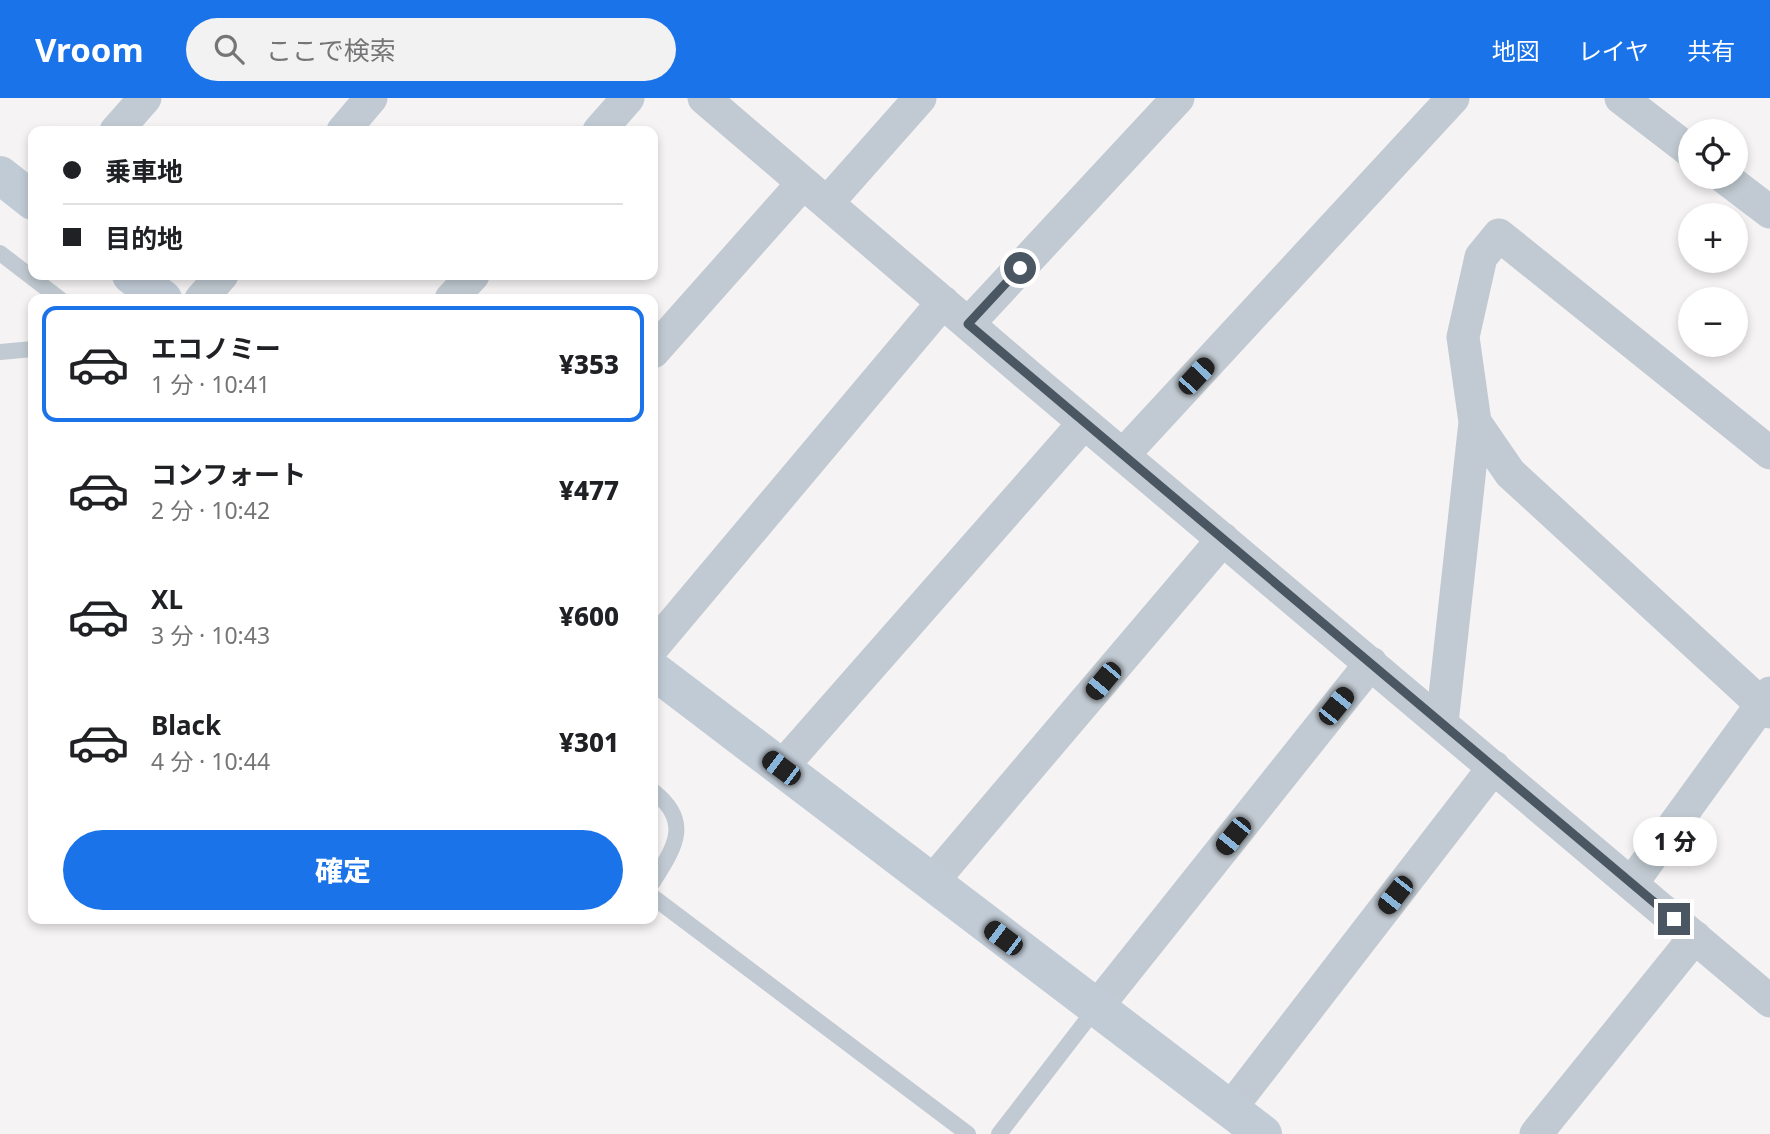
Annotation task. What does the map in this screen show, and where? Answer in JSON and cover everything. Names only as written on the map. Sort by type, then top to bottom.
[{"type":"street","points":[[120,126],[145,98]]},
{"type":"street","points":[[347,126],[371,98]]},
{"type":"street","points":[[603,126],[628,98]]},
{"type":"street","points":[[658,347],[815,193],[920,98]]},
{"type":"street","points":[[968,324],[1178,98]]},
{"type":"street","points":[[1123,455],[1453,98]]},
{"type":"street","points":[[1621,98],[1678,142]]},
{"type":"street","points":[[717,102],[815,193],[968,324],[1770,1001]]},
{"type":"street","points":[[0,175],[28,197]]},
{"type":"street","points":[[1740,189],[1770,212]]},
{"type":"street","points":[[1442,723],[1475,422],[1463,337],[1481,257],[1499,235],[1770,453]]},
{"type":"street","points":[[138,280],[156,294]]},
{"type":"street","points":[[205,294],[218,280]]},
{"type":"street","points":[[456,294],[469,280]]},
{"type":"street","points":[[658,641],[943,302]]},
{"type":"street","points":[[781,768],[1084,422]]},
{"type":"street","points":[[1475,422],[1510,472],[1767,703],[1632,883]]},
{"type":"street","points":[[931,883],[1223,539]]},
{"type":"street","points":[[1096,1008],[1371,663]]},
{"type":"street","points":[[658,674],[1263,1134]]},
{"type":"street","points":[[1230,1109],[1494,767]]},
{"type":"street","points":[[1536,1134],[1695,937]]},
{"type":"lane","points":[[0,253],[28,274]]},
{"type":"lane","points":[[35,280],[53,294]]},
{"type":"lane","points":[[0,352],[28,349]]},
{"type":"lane","points":[[658,795],[675,817],[677,840],[658,874]]},
{"type":"lane","points":[[658,901],[968,1134]]},
{"type":"lane","points":[[999,1134],[1096,1008]]},
{"type":"route","points":[[1020,268],[968,324],[1674,919]]}]
